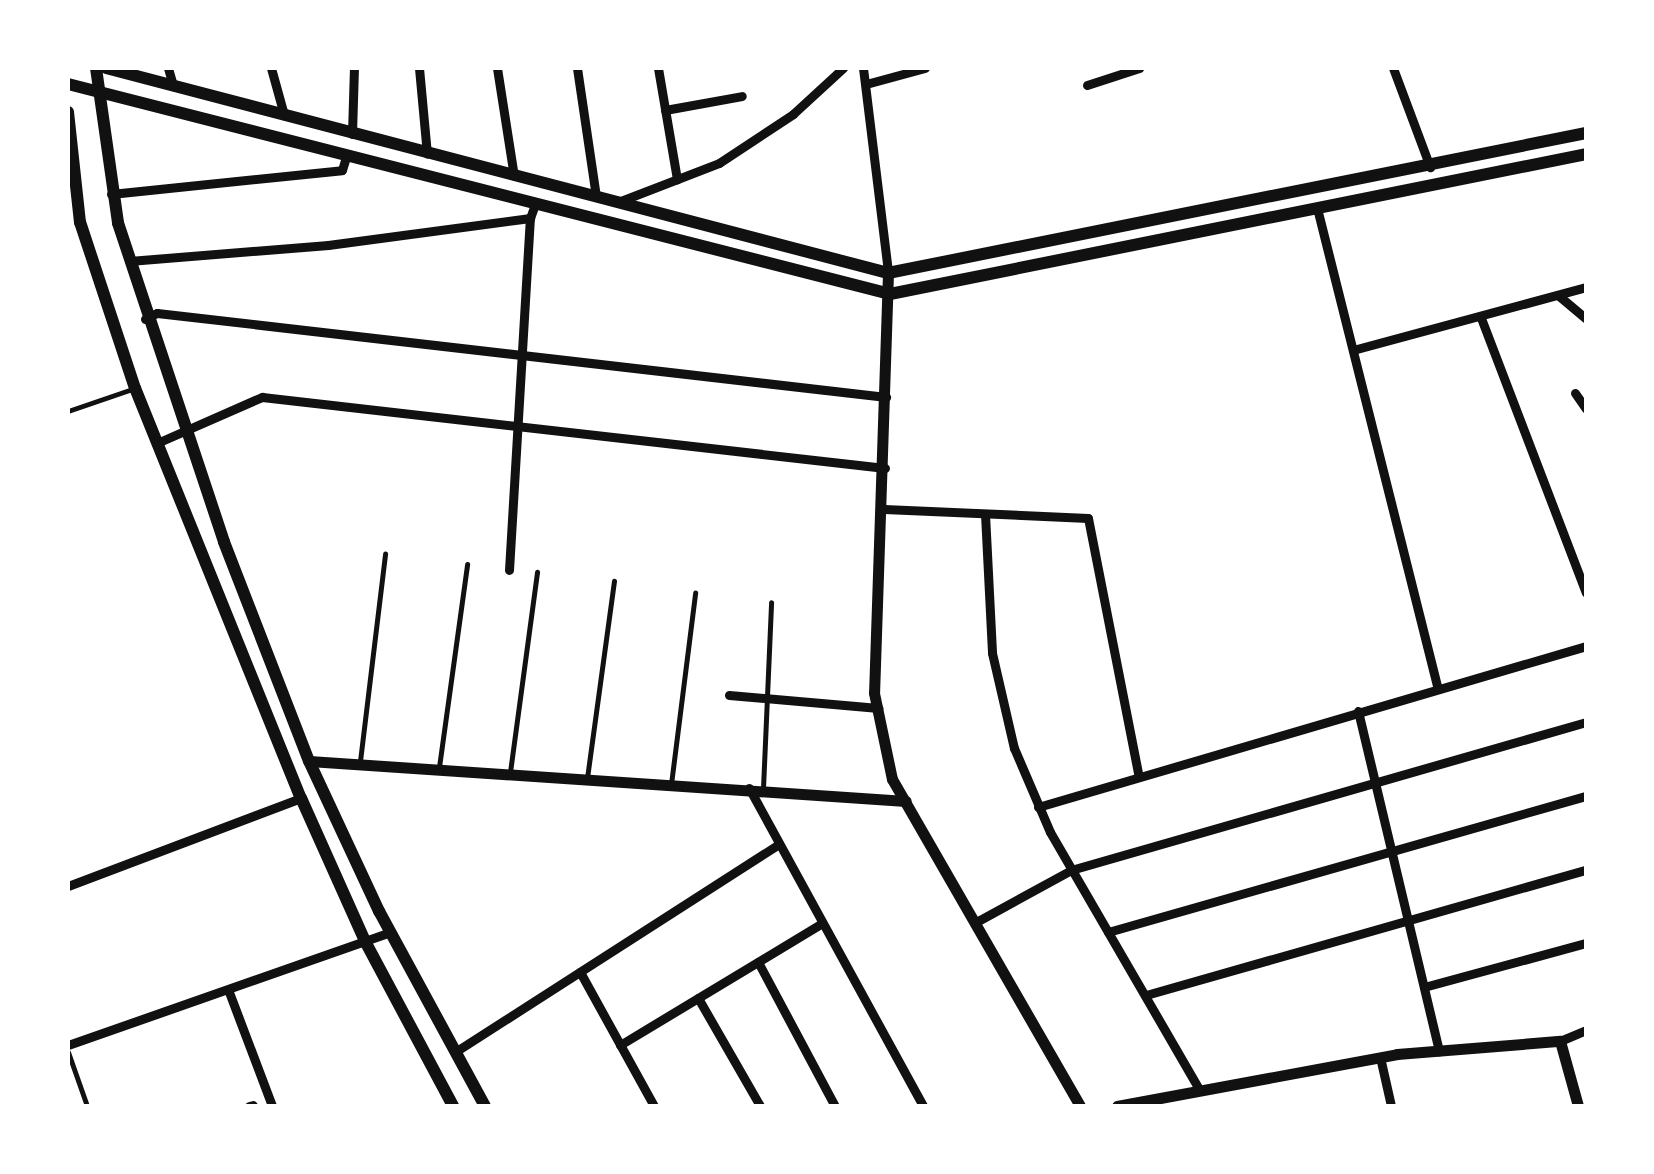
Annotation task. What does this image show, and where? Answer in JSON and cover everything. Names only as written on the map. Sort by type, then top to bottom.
[{"type":"main road","points":[[96,68],[111,194],[145,318],[309,761],[390,932],[485,1106]]},
{"type":"main road","points":[[106,68],[888,273],[1430,167],[1586,132]]},
{"type":"main road","points":[[68,84],[346,157],[532,212],[890,294],[1318,212],[1586,154]]},
{"type":"main road","points":[[68,113],[74,224],[135,388],[300,798],[366,943],[453,1106]]},
{"type":"street","points":[[168,68],[173,86]]},
{"type":"street","points":[[271,68],[284,116]]},
{"type":"street","points":[[352,134],[354,68]]},
{"type":"street","points":[[419,68],[427,154]]},
{"type":"street","points":[[497,68],[514,176]]},
{"type":"street","points":[[577,68],[596,196]]},
{"type":"street","points":[[658,68],[677,179]]},
{"type":"street","points":[[618,202],[719,163],[763,134],[843,68]]},
{"type":"street","points":[[863,68],[890,294],[878,708],[892,779],[978,921],[1080,1106]]},
{"type":"street","points":[[866,84],[925,68]]},
{"type":"street","points":[[1087,85],[1139,68]]},
{"type":"street","points":[[1393,68],[1430,167]]},
{"type":"street","points":[[665,110],[742,96]]},
{"type":"street","points":[[111,194],[342,170],[346,157]]},
{"type":"street","points":[[129,261],[328,246],[532,212],[509,570]]},
{"type":"street","points":[[1318,212],[1438,688]]},
{"type":"street","points":[[1353,350],[1586,287]]},
{"type":"street","points":[[1559,296],[1586,319]]},
{"type":"street","points":[[145,318],[157,313],[886,397]]},
{"type":"street","points":[[1481,318],[1586,593]]},
{"type":"street","points":[[1575,393],[1586,409]]},
{"type":"street","points":[[157,443],[262,398],[885,468]]},
{"type":"street","points":[[884,510],[1088,518],[1138,774]]},
{"type":"street","points":[[985,514],[992,653],[1014,748],[1038,806],[1072,870],[1200,1091]]},
{"type":"street","points":[[1038,806],[1586,646]]},
{"type":"street","points":[[728,695],[878,708]]},
{"type":"street","points":[[1358,711],[1439,1050]]},
{"type":"street","points":[[978,921],[1072,870],[1372,779],[1586,722]]},
{"type":"street","points":[[309,761],[360,761],[906,800]]},
{"type":"street","points":[[749,788],[922,1106]]},
{"type":"street","points":[[1108,932],[1586,796]]},
{"type":"street","points":[[68,886],[300,798]]},
{"type":"street","points":[[455,1052],[780,844]]},
{"type":"street","points":[[1146,995],[1586,870]]},
{"type":"street","points":[[620,1045],[822,922]]},
{"type":"street","points":[[68,1048],[390,932]]},
{"type":"street","points":[[1424,987],[1586,943]]},
{"type":"street","points":[[758,962],[835,1106]]},
{"type":"street","points":[[580,972],[654,1106]]},
{"type":"street","points":[[229,992],[272,1106]]},
{"type":"street","points":[[698,998],[760,1106]]},
{"type":"street","points":[[1117,1106],[1380,1057],[1560,1041],[1586,1030]]},
{"type":"street","points":[[1560,1041],[1578,1106]]},
{"type":"street","points":[[1380,1057],[1391,1106]]},
{"type":"lane","points":[[68,412],[135,388]]},
{"type":"lane","points":[[360,761],[385,554]]},
{"type":"lane","points":[[439,767],[467,564]]},
{"type":"lane","points":[[510,772],[537,572]]},
{"type":"lane","points":[[587,778],[614,581]]},
{"type":"lane","points":[[671,784],[695,593]]},
{"type":"lane","points":[[763,788],[771,602]]},
{"type":"lane","points":[[68,1048],[87,1106]]}]
